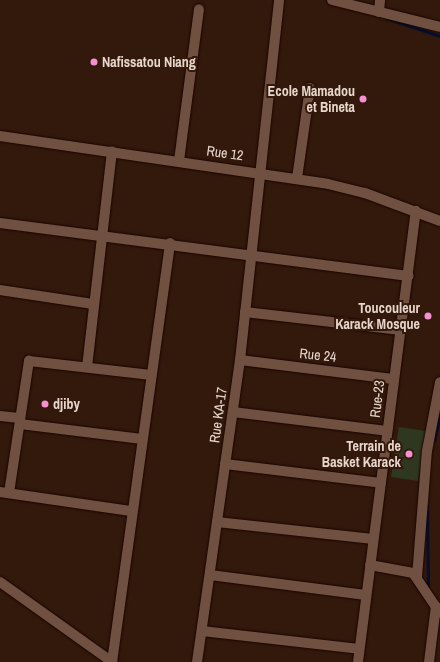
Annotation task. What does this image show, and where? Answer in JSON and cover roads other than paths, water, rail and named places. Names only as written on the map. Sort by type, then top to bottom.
[{"type":"street","name":"Rue KA-17","points":[[198,662],[216,522],[240,360],[262,173],[279,0]]},
{"type":"street","points":[[332,0],[440,27]]},
{"type":"street","points":[[379,12],[380,0]]},
{"type":"street","points":[[179,160],[199,9]]},
{"type":"street","points":[[297,178],[310,88]]},
{"type":"street","name":"Rue 12","points":[[0,136],[179,160],[297,178],[365,193],[440,221]]},
{"type":"street","points":[[87,367],[93,304],[112,151]]},
{"type":"street","name":"Rue-23","points":[[358,662],[393,378],[409,276],[416,211]]},
{"type":"street","points":[[0,223],[170,243],[252,256],[409,276]]},
{"type":"street","points":[[0,582],[112,662],[131,511],[170,243]]},
{"type":"street","points":[[0,290],[93,304]]},
{"type":"street","points":[[245,312],[401,330]]},
{"type":"street","name":"Rue 24","points":[[240,360],[393,378]]},
{"type":"street","points":[[131,511],[5,492],[20,421],[29,361],[151,375]]},
{"type":"street","points":[[429,662],[438,610],[417,577],[427,451],[440,382]]},
{"type":"street","points":[[233,412],[387,431]]},
{"type":"street","points":[[0,416],[20,421],[142,439]]},
{"type":"street","points":[[225,464],[381,483]]},
{"type":"street","points":[[216,522],[374,539]]},
{"type":"street","points":[[370,565],[417,577]]},
{"type":"street","points":[[210,575],[366,595]]},
{"type":"street","points":[[202,631],[360,649]]},
{"type":"waterway","points":[[386,18],[440,36]]},
{"type":"waterway","points":[[434,441],[440,416]]},
{"type":"waterway","points":[[427,506],[428,588]]},
{"type":"place","name":"Nafissatou Niang","points":[[94,62]]},
{"type":"place","name":"Ecole Mamadou et Bineta","points":[[363,99]]},
{"type":"place","name":"Toucouleur Karack Mosque","points":[[428,316]]},
{"type":"place","name":"djiby","points":[[45,404]]},
{"type":"place","name":"Terrain de Basket Karack","points":[[409,454]]}]
